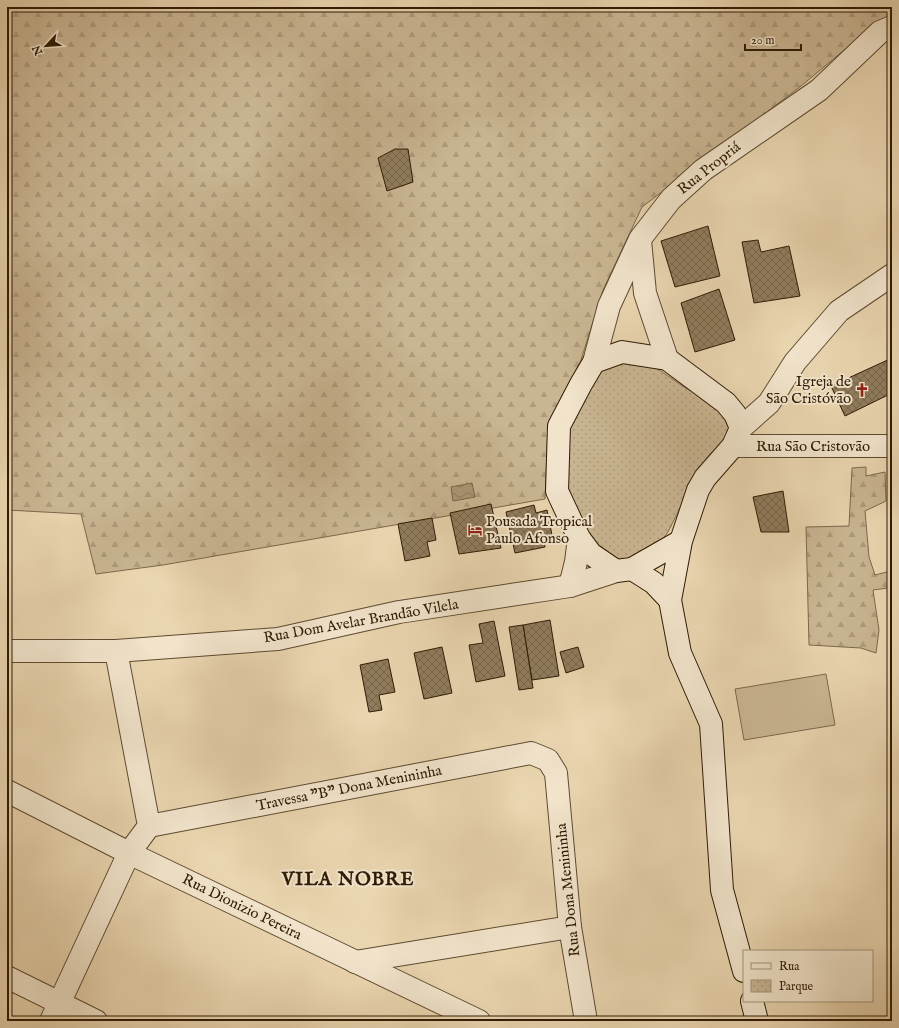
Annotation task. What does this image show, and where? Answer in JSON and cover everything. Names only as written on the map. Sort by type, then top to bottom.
[{"type":"street","name":"Rua Propriá","points":[[670,600],[654,583],[591,554],[579,538],[557,491],[559,426],[594,362],[609,306],[640,239],[671,198],[703,170],[819,90],[880,32],[892,27]]},
{"type":"street","points":[[640,239],[645,293],[667,359]]},
{"type":"street","points":[[743,967],[722,890],[711,724],[680,653],[670,600],[681,541],[698,490],[705,478],[737,437],[769,403],[795,362],[839,311],[892,275]]},
{"type":"street","points":[[594,362],[622,352],[667,359],[726,403],[735,414],[737,437]]},
{"type":"street","name":"Rua São Cristovão","points":[[737,437],[892,446]]},
{"type":"street","points":[[570,586],[576,562],[579,538]]},
{"type":"street","name":"Rua Dom Avelar Brandão Vilela","points":[[7,650],[116,651],[278,638],[399,612],[570,586],[624,570],[681,541]]},
{"type":"street","points":[[55,1012],[129,853],[149,826],[116,651]]},
{"type":"street","name":"Travessa \"B\" Dona Menininha","points":[[149,826],[531,753],[548,760]]},
{"type":"street","name":"Rua Dona Menininha","points":[[548,760],[556,773],[570,927],[586,1021]]},
{"type":"street","name":"Rua Dionizio Pereira","points":[[7,791],[129,853],[478,1021]]},
{"type":"street","points":[[355,962],[570,927]]},
{"type":"street","points":[[7,977],[55,1012],[96,1021]]},
{"type":"street","points":[[752,1002],[757,1021]]},
{"type":"green space","points":[[7,7],[892,7],[892,17],[855,41],[801,86],[642,207],[603,290],[581,360],[548,424],[545,499],[163,565],[96,574],[81,514],[7,510]]},
{"type":"green space","points":[[620,361],[649,363],[684,387],[712,402],[731,427],[729,443],[711,453],[698,469],[688,485],[683,502],[668,532],[651,554],[629,562],[609,556],[591,543],[566,483],[563,431],[594,373]]},
{"type":"green space","points":[[866,467],[866,476],[885,472],[886,501],[865,511],[869,557],[875,575],[891,571],[888,588],[873,590],[879,630],[876,653],[861,648],[809,645],[806,527],[849,526],[852,468]]},
{"type":"green space","points":[[826,674],[835,725],[744,740],[735,689]]},
{"type":"water","points":[[472,483],[475,497],[453,501],[451,487]]},
{"type":"building","points":[[395,149],[408,149],[413,182],[387,191],[378,158]]},
{"type":"building","points":[[708,226],[720,276],[675,287],[661,241]]},
{"type":"building","points":[[758,240],[761,252],[789,246],[800,296],[754,303],[742,242]]},
{"type":"building","points":[[719,289],[735,340],[695,352],[681,303]]},
{"type":"building","name":"Igreja de São Cristóvão","points":[[892,358],[892,393],[845,416],[831,386]]},
{"type":"building","points":[[783,491],[789,532],[761,532],[753,497]]},
{"type":"building","name":"Pousada Tropical Paulo Afonso","points":[[491,504],[501,548],[459,554],[450,513]]},
{"type":"building","points":[[534,505],[536,513],[547,510],[552,535],[543,537],[545,547],[515,553],[506,512]]},
{"type":"building","points":[[432,518],[436,540],[427,542],[430,556],[405,561],[398,524]]},
{"type":"building","points":[[550,620],[559,676],[532,680],[523,625]]},
{"type":"building","points":[[494,621],[505,676],[476,682],[469,645],[483,643],[479,624]]},
{"type":"building","points":[[523,625],[533,688],[519,690],[509,627]]},
{"type":"building","points":[[442,647],[452,693],[424,699],[414,653]]},
{"type":"building","points":[[578,647],[584,667],[566,673],[560,652]]},
{"type":"building","points":[[388,659],[395,692],[379,695],[382,710],[369,712],[360,665]]},
{"type":"place","name":"Igreja de São Cristóvão","points":[[862,390]]},
{"type":"place","name":"Pousada Tropical Paulo Afonso","points":[[475,530]]},
{"type":"district","name":"VILA NOBRE","points":[[348,880]]}]
